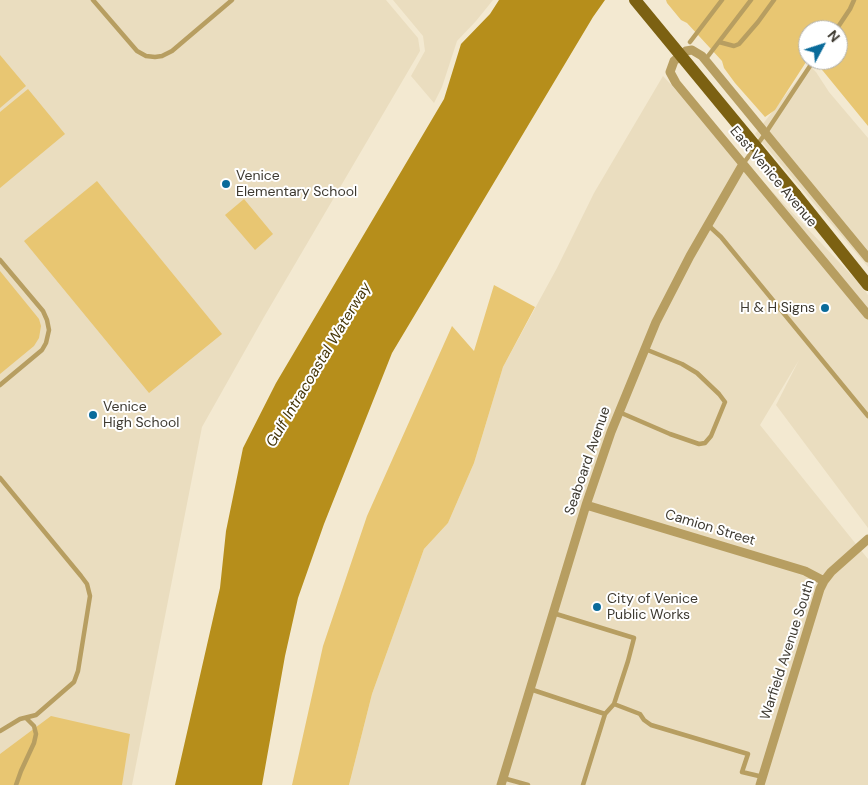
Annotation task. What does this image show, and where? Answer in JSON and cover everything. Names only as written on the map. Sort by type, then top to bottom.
[{"type":"main road","name":"East Venice Avenue","points":[[634,0],[866,282]]},
{"type":"street","name":"East Venice Avenue","points":[[868,258],[705,60],[692,50],[686,51],[674,61],[670,72],[672,77],[868,315]]},
{"type":"street","name":"Seaboard Avenue","points":[[502,782],[586,505],[619,412],[644,349],[690,256],[743,164]]},
{"type":"street","name":"Camion Street","points":[[586,505],[805,571],[824,581]]},
{"type":"street","name":"Warfield Avenue South","points":[[761,781],[824,581],[841,562],[867,542]]},
{"type":"lane","points":[[94,0],[137,52],[146,56],[158,57],[172,51],[232,0]]},
{"type":"lane","points":[[690,42],[722,0]]},
{"type":"lane","points":[[705,60],[751,0]]},
{"type":"lane","points":[[718,42],[734,46],[739,44],[774,0]]},
{"type":"lane","points":[[843,20],[854,0]]},
{"type":"lane","points":[[743,164],[807,70]]},
{"type":"lane","points":[[708,225],[721,237],[868,416]]},
{"type":"lane","points":[[0,260],[43,311],[49,327],[48,336],[42,350],[0,385]]},
{"type":"lane","points":[[619,412],[699,444],[705,443],[711,436],[724,402],[720,394],[697,373],[682,364],[644,349]]},
{"type":"lane","points":[[0,478],[87,584],[90,596],[76,677],[70,686],[40,712],[15,722],[0,732]]},
{"type":"lane","points":[[553,613],[634,638],[614,704],[605,714],[583,785]]},
{"type":"lane","points":[[530,689],[605,714]]},
{"type":"lane","points":[[614,704],[640,714],[651,725],[748,754],[742,772],[761,781]]},
{"type":"lane","points":[[16,785],[36,734],[34,726],[26,718]]},
{"type":"lane","points":[[502,782],[528,785]]},
{"type":"shaded area","points":[[0,0],[386,0],[418,38],[420,51],[264,317],[202,427],[132,785],[0,785]]},
{"type":"shaded area","points":[[393,0],[493,0],[457,41],[442,87],[434,103],[411,76],[425,51],[423,36]]},
{"type":"shaded area","points":[[666,0],[868,0],[868,126],[822,70],[848,70],[848,20],[798,20],[798,70],[801,70],[775,110],[765,117],[735,83],[724,68],[722,61],[687,23],[681,20]]},
{"type":"shaded area","points":[[0,55],[26,86],[0,108]]},
{"type":"shaded area","points":[[805,70],[814,70],[829,92],[868,138],[868,267],[755,134]]},
{"type":"shaded area","points":[[663,76],[858,282],[868,295],[868,528],[776,405],[799,360],[760,425],[868,559],[868,785],[349,785],[372,694],[424,549],[448,523],[474,463],[503,367],[557,268],[594,193]]},
{"type":"shaded area","points":[[28,89],[65,134],[0,188],[0,112]]},
{"type":"shaded area","points":[[97,181],[222,334],[149,393],[24,241]]},
{"type":"shaded area","points":[[244,199],[273,234],[255,250],[225,215]]},
{"type":"shaded area","points":[[0,271],[39,319],[41,326],[39,338],[34,346],[0,374]]},
{"type":"shaded area","points":[[494,285],[535,307],[503,367],[474,463],[448,523],[424,549],[372,694],[349,785],[292,785],[323,646],[367,516],[452,326],[474,351]]},
{"type":"shaded area","points":[[51,716],[130,734],[122,785],[0,785],[0,754]]},
{"type":"water","name":"Gulf Intracoastal Waterway","points":[[499,0],[605,0],[392,353],[324,524],[298,598],[285,656],[262,785],[175,785],[220,588],[226,531],[243,448],[276,383],[444,99],[461,44],[490,14]]},
{"type":"place","name":"Venice Elementary School","points":[[226,184]]},
{"type":"place","name":"H & H Signs","points":[[825,308]]},
{"type":"place","name":"Venice High School","points":[[93,415]]},
{"type":"place","name":"City of Venice Public Works","points":[[597,607]]}]
